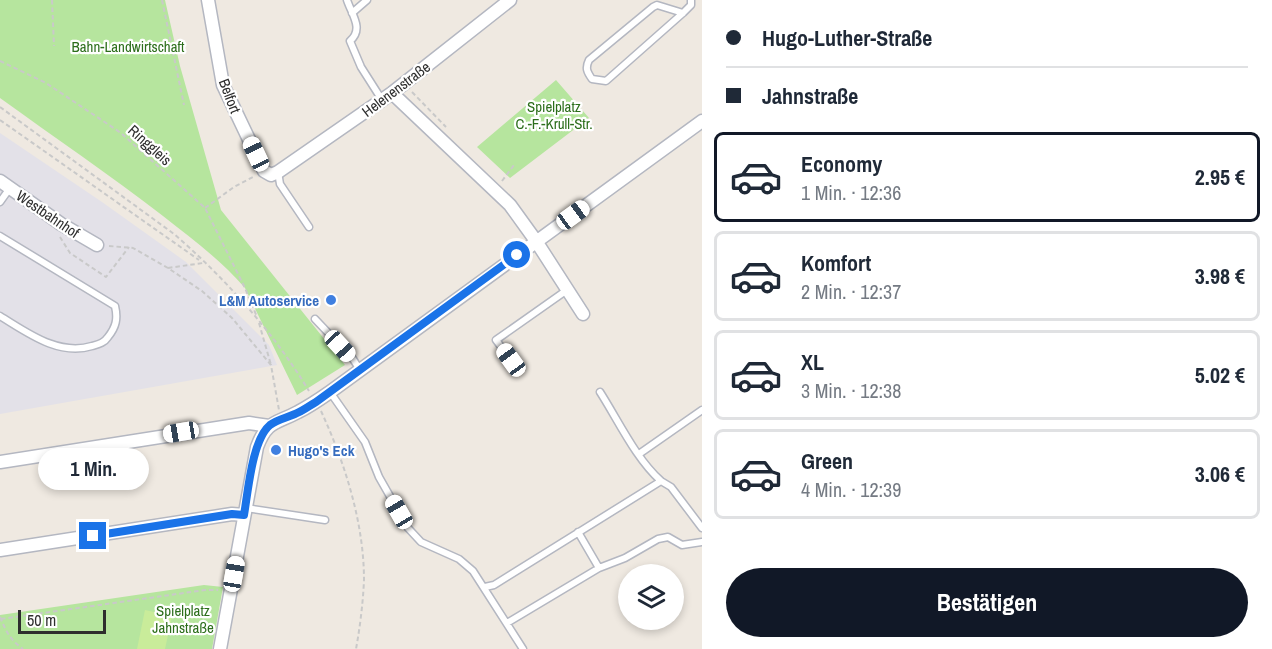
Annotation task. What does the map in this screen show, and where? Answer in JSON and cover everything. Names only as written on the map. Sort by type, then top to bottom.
[{"type":"street","name":"Belfort","points":[[208,0],[223,85],[264,171]]},
{"type":"street","name":"Helenenstraße","points":[[278,172],[387,97],[510,0]]},
{"type":"street","points":[[387,97],[502,197],[536,241],[583,314]]},
{"type":"street","points":[[220,649],[257,447],[261,435],[269,426],[316,402],[702,121]]},
{"type":"street","points":[[264,171],[271,175],[278,172]]},
{"type":"street","name":"Westbahnhof","points":[[5,185],[61,224],[97,245]]},
{"type":"street","points":[[0,462],[238,424],[269,426]]},
{"type":"street","points":[[0,550],[245,512]]},
{"type":"lane","points":[[347,0],[358,28],[356,36],[350,41],[361,67],[387,97]]},
{"type":"lane","points":[[352,14],[367,0]]},
{"type":"lane","points":[[683,14],[657,6],[653,7],[589,60],[586,66],[587,72],[592,79],[606,81],[683,14],[691,5],[691,0]]},
{"type":"lane","points":[[278,172],[281,176],[280,184],[309,227]]},
{"type":"lane","points":[[0,202],[5,185]]},
{"type":"lane","points":[[0,236],[115,306],[118,317],[114,330],[105,341],[88,347],[65,348],[42,341],[0,316]]},
{"type":"lane","points":[[511,360],[496,340],[567,290]]},
{"type":"lane","points":[[315,319],[353,359],[360,370]]},
{"type":"lane","points":[[330,392],[365,442],[379,477],[408,528],[421,542],[459,560],[473,571],[523,649]]},
{"type":"lane","points":[[600,392],[653,473],[671,487],[702,528]]},
{"type":"lane","points":[[639,454],[702,410]]},
{"type":"lane","points":[[485,587],[494,585],[661,481]]},
{"type":"lane","points":[[245,512],[325,520]]},
{"type":"lane","points":[[578,532],[599,568]]},
{"type":"lane","points":[[507,623],[599,568],[625,558],[658,539],[668,537],[682,545],[702,542]]},
{"type":"path","points":[[52,0],[54,46]]},
{"type":"path","points":[[162,0],[184,105]]},
{"type":"path","name":"Ringgleis","points":[[0,61],[46,82],[121,133],[205,208],[245,288],[258,320]]},
{"type":"path","points":[[0,107],[174,234],[258,320],[316,402],[330,429],[347,475],[357,522],[364,580],[356,649]]},
{"type":"path","points":[[0,120],[203,263]]},
{"type":"path","points":[[500,183],[514,165]]},
{"type":"path","points":[[205,208],[234,187],[264,171]]},
{"type":"path","points":[[97,245],[133,248],[202,291],[232,318],[271,365]]},
{"type":"path","points":[[168,268],[203,263]]},
{"type":"path","points":[[258,320],[271,365],[281,418]]},
{"type":"path","points":[[23,649],[7,634],[1,618],[206,590],[218,590],[230,594]]},
{"type":"shaded area","points":[[0,133],[186,262],[269,345],[277,365],[0,414]]},
{"type":"green space","name":"Bahn-Landwirtschaft","points":[[0,0],[165,0],[180,66],[221,210],[345,365],[297,395],[245,288],[226,268],[143,201],[0,98]]},
{"type":"green space","name":"Spielplatz C.-F.-Krull-Str.","points":[[556,80],[589,118],[510,178],[477,147]]},
{"type":"green space","name":"Spielplatz Jahnstraße","points":[[204,585],[223,587],[212,649],[0,649],[0,615]]},
{"type":"green space","points":[[145,610],[172,616],[165,649],[137,649]]},
{"type":"place","name":"L&M Autoservice","points":[[331,300]]},
{"type":"place","name":"Hugo's Eck","points":[[276,450]]},
{"type":"route","points":[[93,536],[232,514],[244,515],[257,447],[261,435],[269,426],[316,402],[517,255]]}]
